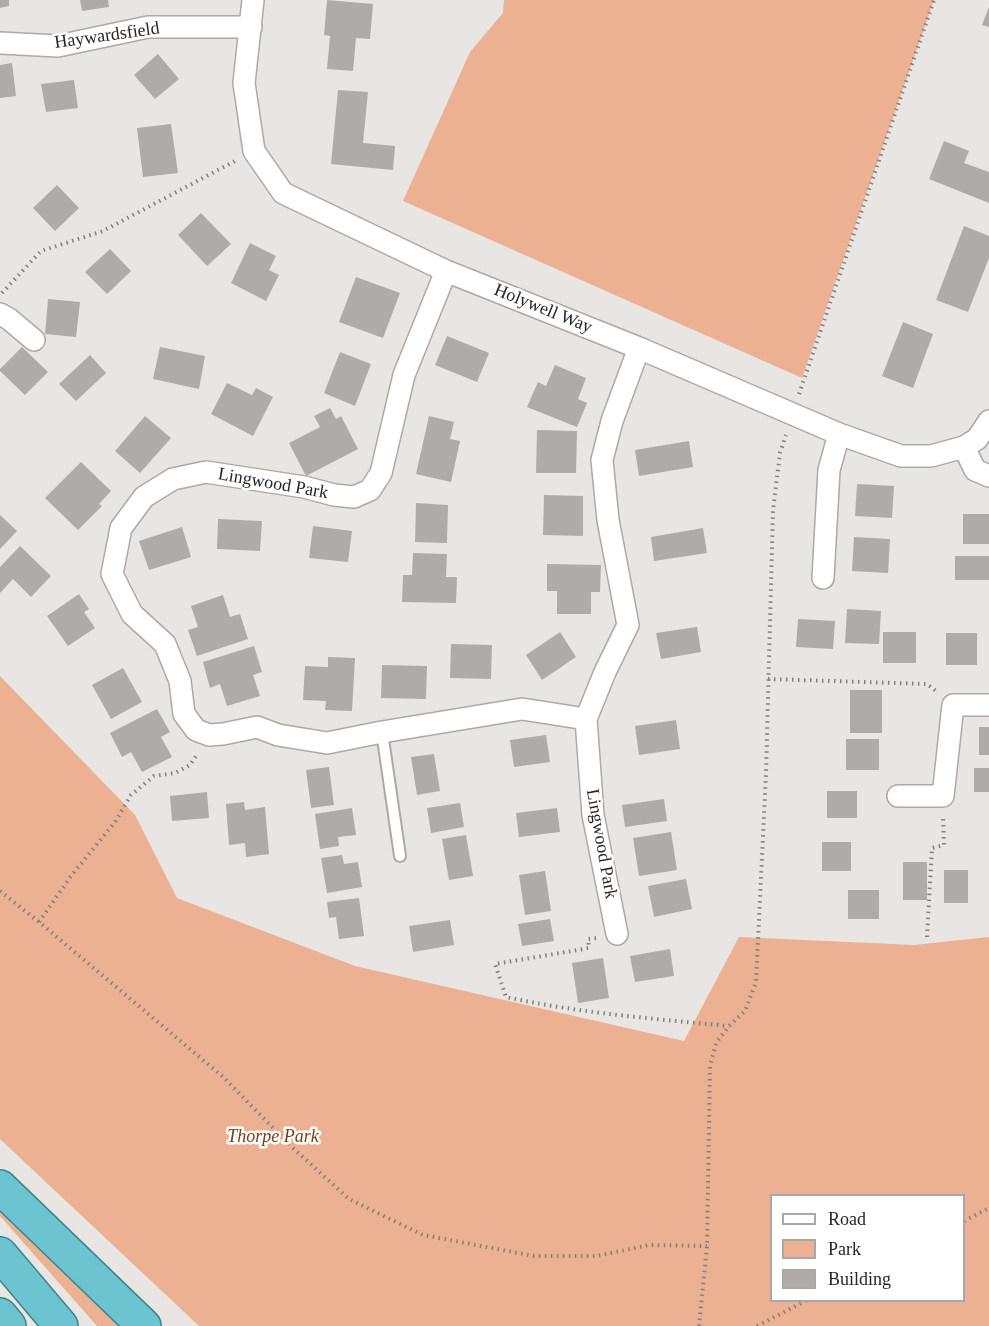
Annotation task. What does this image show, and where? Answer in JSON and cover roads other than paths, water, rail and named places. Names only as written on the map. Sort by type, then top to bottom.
[{"type":"highway","points":[[0,1187],[144,1326]]},
{"type":"highway","points":[[0,1254],[61,1326]]},
{"type":"highway","points":[[0,1315],[9,1326]]},
{"type":"street","name":"Holywell Way","points":[[253,0],[244,84],[254,151],[283,193],[446,271],[639,348],[839,434],[901,456],[932,456],[964,447],[977,439],[989,421]]},
{"type":"street","name":"Haywardsfield","points":[[0,43],[58,46],[148,27],[251,27]]},
{"type":"street","name":"Lingwood Park","points":[[382,732],[327,744],[278,735],[257,727],[209,735],[196,729],[184,714],[180,681],[165,644],[132,614],[112,574],[121,528],[144,497],[173,479],[206,472],[304,486],[334,495],[354,497],[370,490],[381,472],[404,375],[446,271]]},
{"type":"street","points":[[0,314],[34,340]]},
{"type":"street","name":"Lingwood Park","points":[[618,934],[593,815],[586,718],[628,625],[608,520],[602,460],[612,421],[639,348]]},
{"type":"street","points":[[823,578],[829,470],[839,434]]},
{"type":"street","points":[[964,447],[975,470],[989,476]]},
{"type":"street","points":[[898,796],[942,796],[953,705],[989,705]]},
{"type":"street","points":[[382,732],[522,709],[586,718]]},
{"type":"lane","points":[[382,732],[399,856]]},
{"type":"park label","name":"Thorpe Park","points":[[273,1137]]}]
